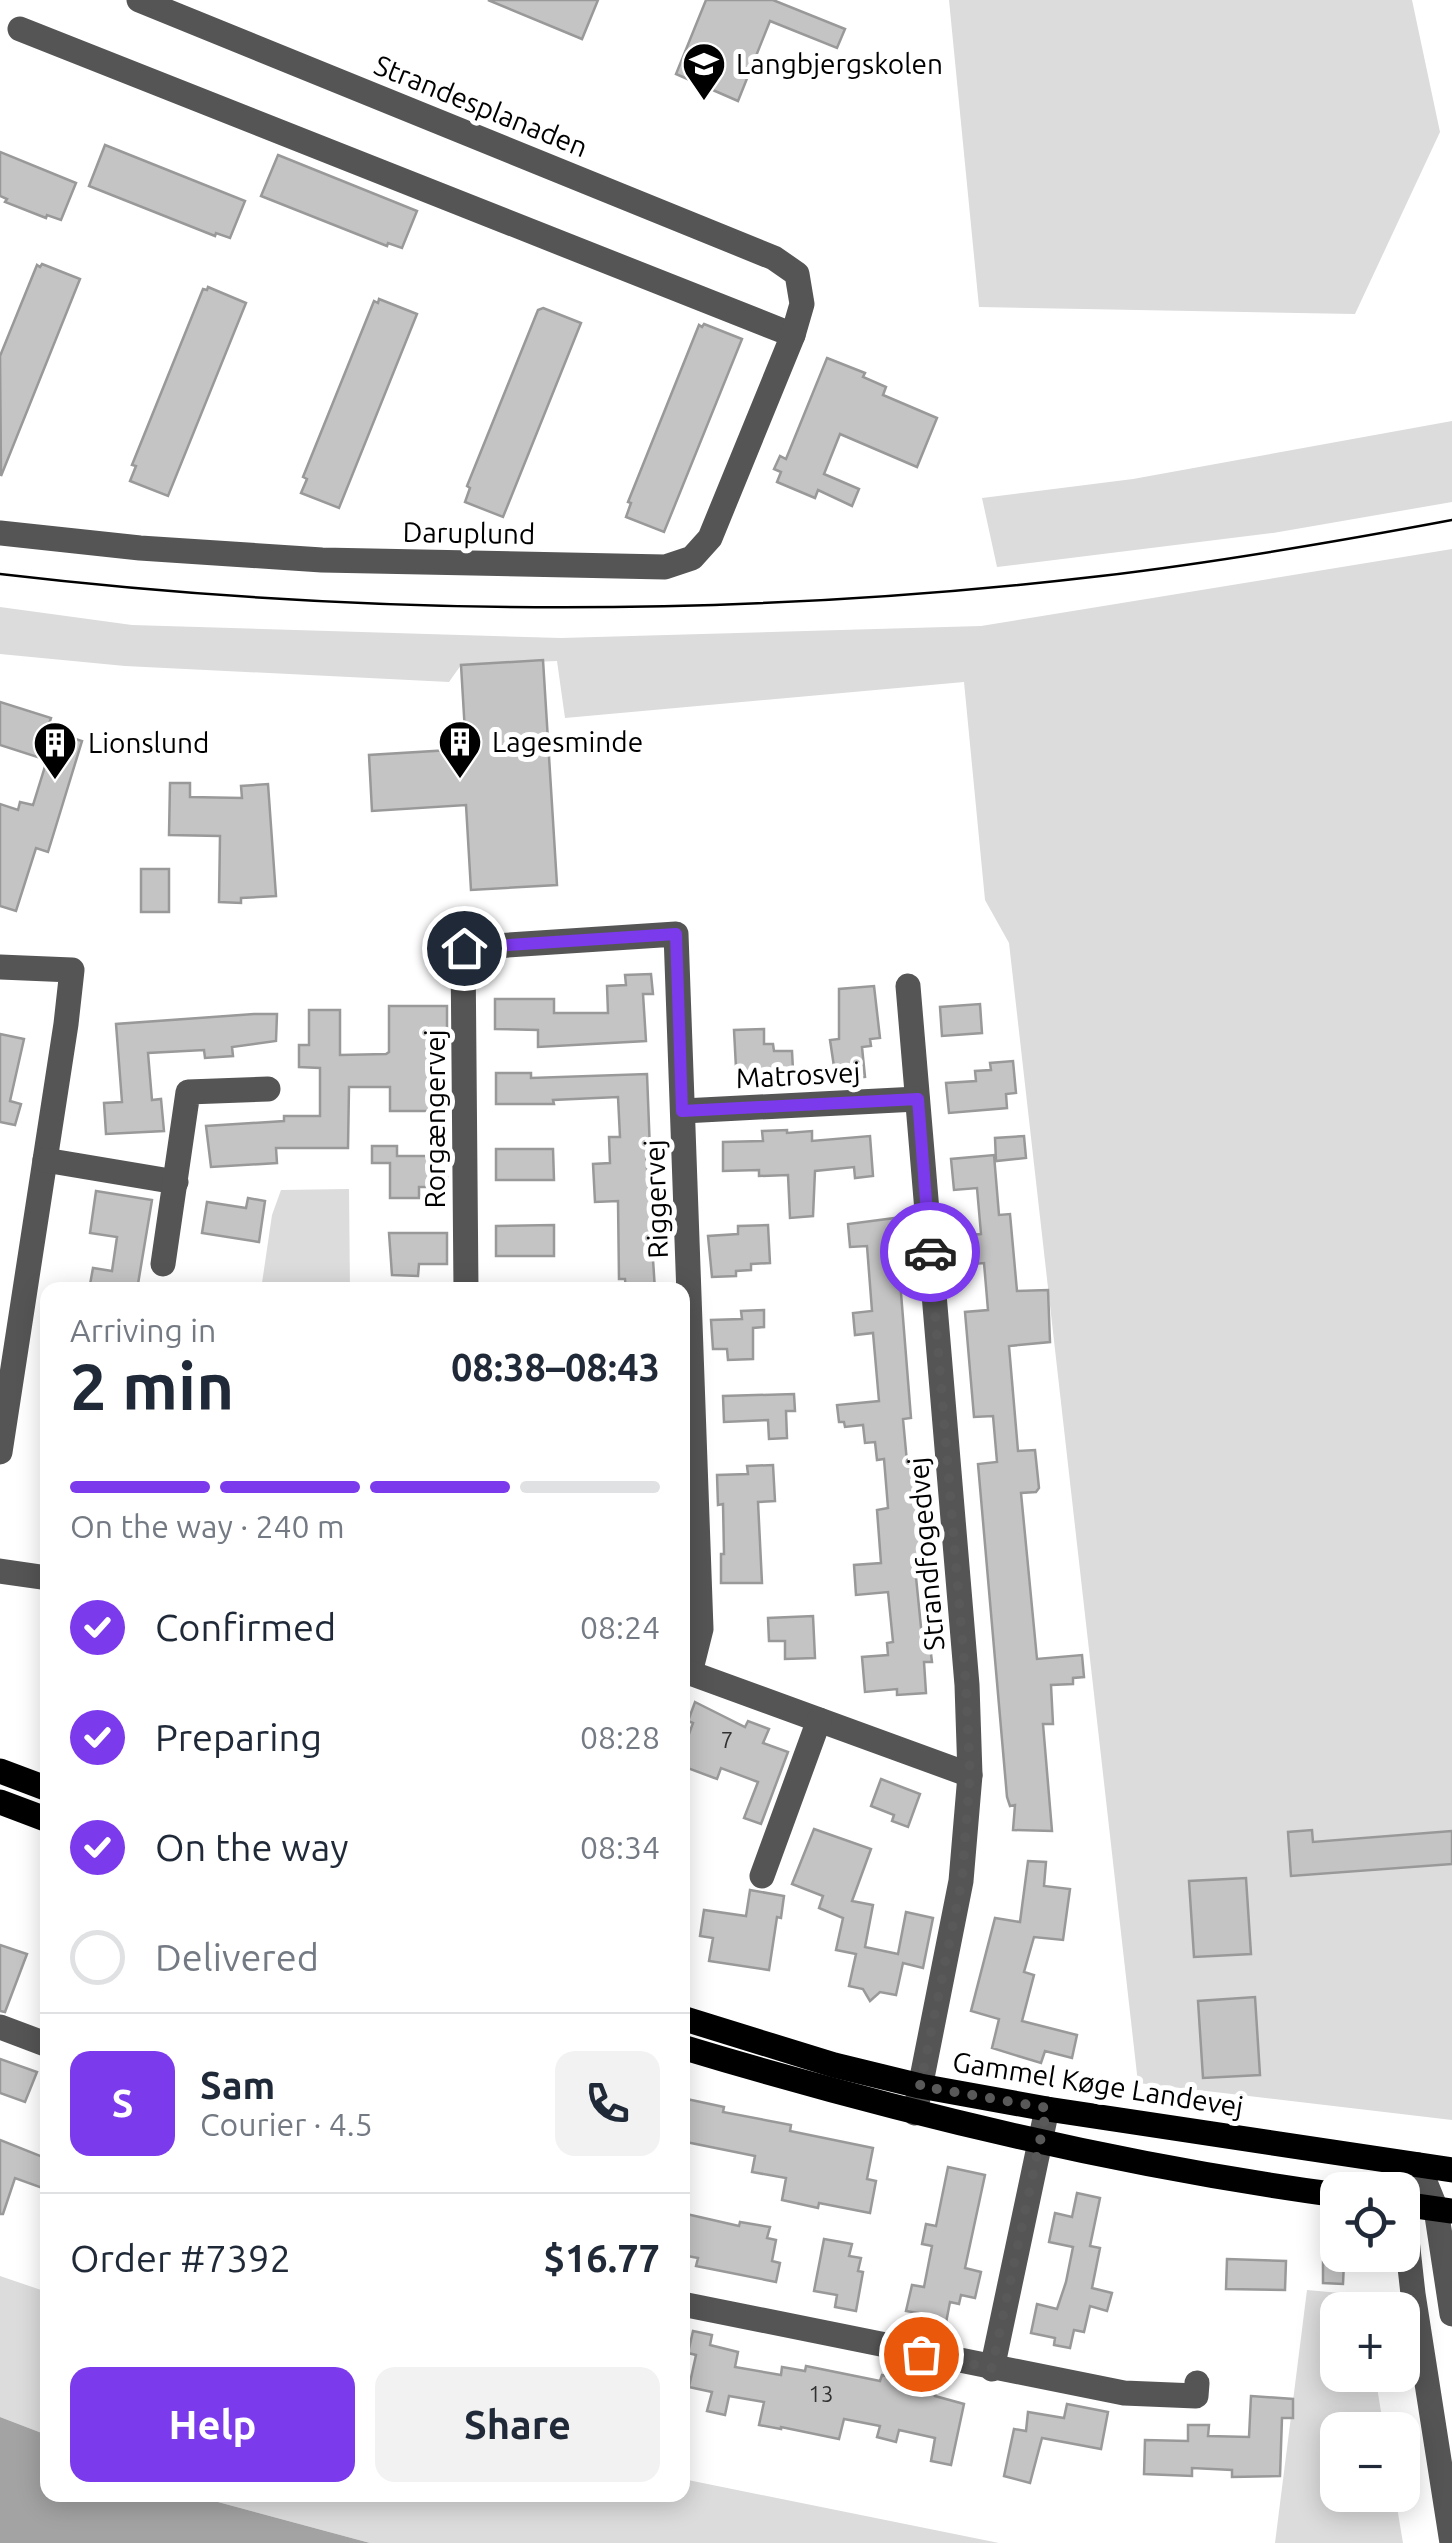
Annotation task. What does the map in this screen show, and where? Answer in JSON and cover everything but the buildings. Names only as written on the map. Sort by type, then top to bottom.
[{"type":"main road","points":[[0,1771],[40,1786]]},
{"type":"main road","points":[[0,1802],[40,1817]]},
{"type":"main road","name":"Gammel Køge Landevej","points":[[690,2020],[920,2086],[1452,2170]]},
{"type":"main road","points":[[690,2048],[915,2113],[1040,2142],[1209,2176],[1320,2192]]},
{"type":"street","name":"Strandesplanaden","points":[[139,0],[774,258],[797,274]]},
{"type":"street","points":[[20,29],[792,335]]},
{"type":"street","name":"Daruplund","points":[[0,533],[140,548],[322,560],[665,566],[692,558],[710,538],[792,335],[802,304],[797,274]]},
{"type":"street","name":"Riggervej","points":[[464,948],[676,934],[688,1282]]},
{"type":"street","name":"Rorgængervej","points":[[464,948],[466,1282]]},
{"type":"street","points":[[0,967],[72,970],[0,1452]]},
{"type":"street","name":"Strandfogedvej","points":[[908,986],[965,1665],[970,1775],[962,1880],[915,2113]]},
{"type":"street","points":[[163,1264],[188,1092],[268,1089]]},
{"type":"street","name":"Matrosvej","points":[[682,1111],[918,1099]]},
{"type":"street","points":[[45,1160],[176,1182]]},
{"type":"street","name":"Riggervej","points":[[690,1329],[701,1629],[690,1660]]},
{"type":"street","points":[[0,1572],[40,1577]]},
{"type":"street","points":[[690,1672],[970,1775]]},
{"type":"street","points":[[762,1876],[820,1720]]},
{"type":"street","points":[[0,2027],[40,2042]]},
{"type":"street","points":[[992,2368],[1047,2108]]},
{"type":"street","points":[[1415,2172],[1418,2165]]},
{"type":"street","points":[[1418,2165],[1444,2210],[1452,2314]]},
{"type":"street","points":[[1410,2272],[1452,2543]]},
{"type":"street","points":[[690,2306],[1124,2393],[1196,2396],[1197,2383]]},
{"type":"shaded area","points":[[949,0],[1412,0],[1440,132],[1355,314],[979,307]]},
{"type":"shaded area","points":[[1452,421],[1452,502],[1273,533],[997,567],[982,498],[1133,479]]},
{"type":"shaded area","points":[[1452,549],[1452,2120],[1138,2083],[1009,943],[985,900],[964,682],[565,718],[557,661],[461,665],[449,682],[125,666],[0,654],[0,607],[132,625],[561,638],[981,626]]},
{"type":"shaded area","points":[[349,1189],[350,1282],[262,1282],[272,1215],[281,1190]]},
{"type":"shaded area","points":[[0,2276],[40,2290],[40,2432],[0,2417]]},
{"type":"shaded area","points":[[1307,2290],[1329,2292],[1320,2292],[1320,2392],[1378,2392],[1381,2412],[1320,2412],[1320,2512],[1398,2512],[1403,2543],[1275,2543]]},
{"type":"shaded area","points":[[0,2417],[40,2432],[40,2502],[218,2502],[370,2543],[0,2543]]},
{"type":"shaded area","points":[[690,2480],[999,2543],[370,2543],[218,2502],[690,2502]]},
{"type":"tram line","points":[[0,574],[137,588],[413,605],[688,606],[964,590],[1101,576],[1277,551],[1452,520]]},
{"type":"way so far","points":[[921,2354],[992,2368],[1047,2108],[920,2086],[962,1880],[970,1775],[930,1252]]},
{"type":"place","name":"Langbjergskolen","points":[[704,102]]},
{"type":"place","name":"Lagesminde","points":[[460,780]]},
{"type":"place","name":"Lionslund","points":[[55,781]]},
{"type":"route","points":[[464,948],[676,934],[682,1111],[918,1099],[930,1252]]}]
